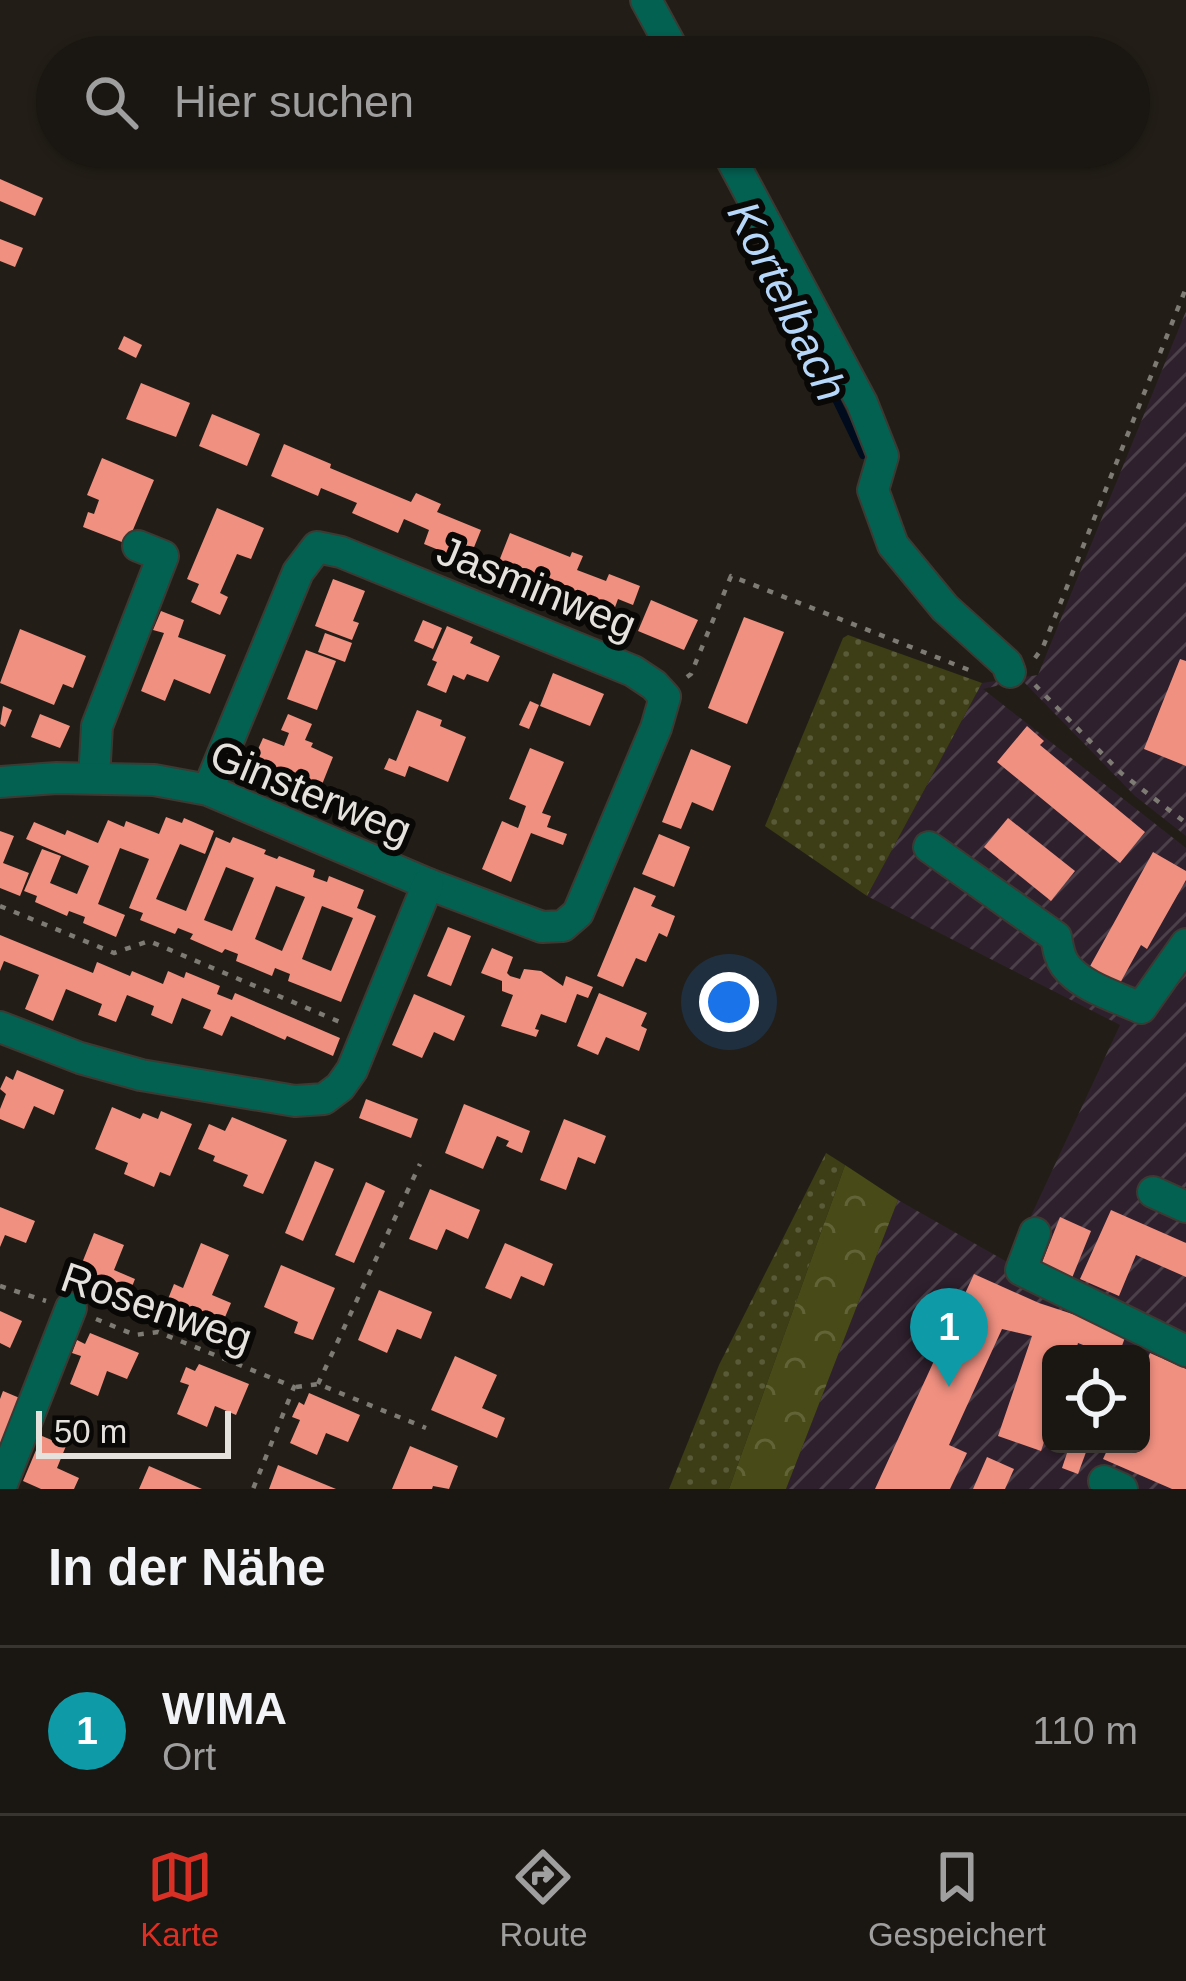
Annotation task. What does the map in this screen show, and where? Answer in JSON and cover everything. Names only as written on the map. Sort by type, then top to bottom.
[{"type":"street","points":[[646,0],[666,36]]},
{"type":"street","points":[[736,168],[862,403],[883,456],[873,490],[893,545],[945,608],[1015,671]]},
{"type":"street","points":[[94,778],[97,726],[163,556],[138,546]]},
{"type":"street","name":"Jasminweg","points":[[208,790],[298,572],[317,547],[341,552],[633,671],[665,698],[578,913],[562,926],[542,927],[428,884]]},
{"type":"street","name":"Ginsterweg","points":[[0,782],[154,780],[208,790],[428,884],[352,1070],[324,1099],[295,1101],[141,1075],[0,1027]]},
{"type":"street","points":[[929,847],[1056,937],[1062,961],[1072,972],[1141,1008],[1186,944]]},
{"type":"street","points":[[1153,1192],[1186,1207]]},
{"type":"street","points":[[1035,1233],[1021,1270],[1186,1351]]},
{"type":"street","points":[[0,1489],[71,1308]]},
{"type":"path","points":[[665,698],[691,674],[731,576],[971,671],[1027,667],[1043,647],[1186,288]]},
{"type":"path","points":[[1015,671],[1121,773],[1186,823]]},
{"type":"path","points":[[0,906],[114,952],[149,941],[367,1034]]},
{"type":"path","points":[[420,1164],[318,1384],[426,1428]]},
{"type":"path","name":"Rosenweg","points":[[0,1286],[135,1335],[158,1332],[294,1388],[318,1384]]},
{"type":"path","name":"Rosenweg","points":[[253,1489],[294,1388]]},
{"type":"shaded area","points":[[1186,311],[1186,836],[1135,796],[1022,680],[983,689],[1186,848],[1186,1489],[786,1489],[898,1200],[1009,1263],[1120,1025],[867,896],[982,683],[1038,675]]},
{"type":"shaded area","points":[[848,635],[982,683],[867,896],[765,826]]},
{"type":"shaded area","points":[[826,1153],[845,1165],[729,1489],[669,1489],[719,1365]]},
{"type":"green space","points":[[845,1165],[898,1200],[786,1489],[729,1489]]},
{"type":"building","points":[[0,179],[43,198],[35,216],[0,201]]},
{"type":"building","points":[[0,239],[23,248],[15,267],[0,261]]},
{"type":"building","points":[[124,336],[142,345],[136,358],[118,349]]},
{"type":"building","points":[[141,383],[190,403],[176,437],[126,419]]},
{"type":"building","points":[[212,414],[260,434],[247,466],[199,446]]},
{"type":"building","points":[[284,444],[411,502],[416,493],[441,504],[437,512],[481,530],[468,562],[424,544],[429,530],[404,519],[398,533],[352,513],[357,503],[321,488],[318,496],[271,476]]},
{"type":"building","points":[[102,458],[154,480],[127,544],[83,527],[99,500],[87,495]]},
{"type":"building","points":[[217,508],[264,528],[251,559],[237,554],[220,593],[228,597],[220,615],[191,602],[199,584],[187,579]]},
{"type":"building","points":[[510,533],[570,557],[572,552],[583,556],[577,570],[606,581],[609,574],[640,586],[633,605],[618,599],[610,621],[565,604],[570,588],[549,580],[542,599],[492,579]]},
{"type":"building","points":[[333,579],[365,591],[353,621],[359,623],[352,640],[315,626]]},
{"type":"building","points":[[651,600],[698,620],[684,650],[638,631]]},
{"type":"building","points":[[161,611],[184,620],[178,637],[226,655],[210,694],[174,679],[165,701],[141,691],[164,633],[153,630]]},
{"type":"building","points":[[744,617],[784,632],[747,724],[708,708]]},
{"type":"building","points":[[423,620],[442,628],[433,649],[414,641]]},
{"type":"building","points":[[447,626],[500,656],[488,682],[467,674],[464,680],[453,675],[446,693],[427,685]]},
{"type":"building","points":[[20,629],[86,656],[73,688],[63,684],[54,705],[0,683]]},
{"type":"building","points":[[325,633],[352,643],[345,662],[318,652]]},
{"type":"building","points":[[306,650],[336,661],[317,710],[287,699]]},
{"type":"building","points":[[1180,659],[1186,661],[1186,766],[1144,749]]},
{"type":"building","points":[[553,673],[604,694],[590,726],[540,706]]},
{"type":"building","points":[[530,701],[539,705],[529,729],[519,725]]},
{"type":"building","points":[[3,706],[12,710],[5,727],[0,724]]},
{"type":"building","points":[[417,710],[466,737],[448,782],[409,766],[405,777],[384,769],[389,758],[396,761]]},
{"type":"building","points":[[40,714],[70,726],[60,748],[31,737]]},
{"type":"building","points":[[288,714],[312,724],[305,740],[333,757],[315,802],[268,782],[271,774],[251,765],[263,738],[284,746],[289,733],[281,730]]},
{"type":"building","points":[[1027,726],[1044,741],[1040,745],[1145,832],[1120,863],[997,762]]},
{"type":"building","points":[[530,748],[564,762],[542,813],[551,816],[547,827],[567,834],[563,845],[531,833],[511,882],[482,869],[502,821],[518,828],[526,806],[509,799]]},
{"type":"building","points":[[691,749],[731,766],[713,811],[692,802],[681,829],[662,822]]},
{"type":"building","points":[[166,817],[182,823],[184,818],[214,831],[205,854],[180,844],[156,899],[186,911],[216,837],[230,843],[233,837],[266,850],[264,854],[315,870],[313,877],[327,882],[329,876],[364,890],[357,908],[376,916],[341,1002],[288,981],[290,974],[275,968],[272,976],[236,961],[238,954],[225,949],[222,953],[190,939],[193,934],[178,928],[175,934],[140,920],[143,913],[129,908],[149,859],[120,848],[98,904],[125,915],[116,937],[83,923],[85,917],[69,911],[67,916],[35,902],[37,896],[24,891],[42,849],[61,856],[50,883],[77,894],[89,866],[26,839],[34,822],[98,843],[108,820],[124,827],[126,821],[159,834]],"holes":[[[226,867],[254,878],[232,931],[204,920]],[[276,886],[305,897],[282,951],[255,939]],[[322,906],[353,918],[331,971],[302,959]]]},
{"type":"building","points":[[1008,818],[1075,871],[1051,901],[984,847]]},
{"type":"building","points":[[0,831],[14,836],[3,863],[29,873],[20,896],[0,888]]},
{"type":"building","points":[[659,834],[690,847],[674,887],[642,874]]},
{"type":"building","points":[[1153,852],[1186,871],[1186,880],[1147,949],[1141,945],[1119,985],[1089,968]]},
{"type":"building","points":[[634,887],[656,896],[651,906],[675,916],[667,937],[659,933],[646,962],[636,958],[623,987],[597,976]]},
{"type":"building","points":[[448,927],[471,936],[451,986],[427,976]]},
{"type":"building","points":[[0,935],[93,973],[97,962],[163,984],[168,971],[184,978],[186,972],[220,986],[217,994],[232,1000],[235,993],[340,1038],[333,1056],[231,1016],[222,1036],[203,1028],[211,1010],[182,998],[172,1024],[151,1015],[154,1006],[127,995],[116,1022],[98,1015],[102,1004],[66,989],[53,1021],[25,1009],[39,975],[4,961],[0,971]]},
{"type":"building","points":[[492,948],[513,957],[510,976],[520,979],[524,969],[541,971],[563,986],[566,976],[593,987],[588,998],[577,994],[566,1023],[541,1014],[536,1037],[501,1026],[513,995],[502,991],[502,981],[481,973]]},
{"type":"building","points":[[599,993],[647,1013],[639,1051],[606,1037],[598,1055],[577,1046]]},
{"type":"building","points":[[414,994],[465,1016],[454,1041],[434,1032],[422,1058],[392,1045]]},
{"type":"building","points":[[17,1070],[64,1090],[54,1115],[34,1106],[24,1129],[0,1119],[6,1094],[0,1089],[6,1076],[13,1080]]},
{"type":"building","points":[[366,1099],[418,1119],[411,1138],[359,1118]]},
{"type":"building","points":[[464,1104],[530,1131],[522,1153],[497,1136],[483,1169],[445,1153]]},
{"type":"building","points":[[112,1107],[140,1119],[143,1113],[158,1119],[161,1111],[192,1124],[170,1176],[160,1172],[154,1187],[124,1174],[128,1163],[95,1149]]},
{"type":"building","points":[[232,1117],[287,1140],[263,1194],[243,1186],[248,1175],[213,1161],[215,1156],[198,1149],[209,1124],[225,1131]]},
{"type":"building","points":[[564,1119],[606,1136],[595,1164],[578,1157],[566,1190],[540,1180]]},
{"type":"building","points":[[315,1161],[334,1169],[303,1241],[285,1233]]},
{"type":"building","points":[[366,1182],[385,1191],[354,1263],[335,1255]]},
{"type":"building","points":[[430,1189],[480,1210],[468,1239],[446,1229],[437,1250],[409,1239]]},
{"type":"building","points":[[0,1207],[35,1221],[26,1243],[5,1235],[0,1247]]},
{"type":"building","points":[[1111,1210],[1186,1243],[1186,1277],[1136,1255],[1119,1296],[1080,1279]]},
{"type":"building","points":[[1060,1217],[1091,1231],[1072,1278],[1041,1265]]},
{"type":"building","points":[[94,1233],[124,1245],[114,1270],[135,1279],[124,1307],[73,1286],[76,1277],[68,1274],[74,1259],[82,1263]]},
{"type":"building","points":[[201,1243],[229,1255],[212,1295],[231,1303],[220,1329],[174,1309],[176,1303],[168,1299],[174,1284],[183,1288]]},
{"type":"building","points":[[505,1243],[553,1264],[544,1286],[521,1276],[511,1299],[485,1288]]},
{"type":"building","points":[[281,1265],[335,1288],[313,1340],[294,1333],[298,1322],[264,1307]]},
{"type":"building","points":[[974,1274],[1039,1303],[1127,1332],[1122,1345],[1042,1345],[1041,1451],[998,1436],[1032,1336],[1002,1329],[949,1445],[967,1453],[950,1489],[875,1489]]},
{"type":"building","points":[[379,1290],[432,1312],[421,1339],[397,1329],[387,1353],[358,1340]]},
{"type":"building","points":[[0,1311],[22,1321],[10,1348],[0,1343]]},
{"type":"building","points":[[90,1333],[139,1353],[127,1379],[107,1371],[98,1396],[70,1384],[81,1356],[72,1353],[77,1340],[85,1344]]},
{"type":"building","points":[[1150,1353],[1186,1369],[1186,1489],[1172,1489],[1103,1459],[1106,1453],[1150,1453]]},
{"type":"building","points":[[455,1356],[497,1375],[482,1408],[505,1418],[497,1438],[431,1410]]},
{"type":"building","points":[[199,1364],[249,1384],[236,1415],[215,1406],[207,1427],[177,1414],[189,1385],[180,1382],[186,1367],[195,1371]]},
{"type":"building","points":[[3,1391],[22,1399],[0,1450],[0,1399]]},
{"type":"building","points":[[309,1393],[360,1415],[348,1442],[326,1433],[317,1455],[290,1443],[300,1420],[292,1417]]},
{"type":"building","points":[[42,1436],[66,1446],[57,1468],[79,1478],[74,1489],[41,1489],[23,1481]]},
{"type":"building","points":[[410,1446],[458,1466],[449,1489],[392,1489]]},
{"type":"building","points":[[1067,1453],[1086,1453],[1078,1474],[1062,1468]]},
{"type":"building","points":[[987,1457],[1014,1469],[1005,1489],[973,1489]]},
{"type":"building","points":[[278,1465],[336,1489],[269,1489]]},
{"type":"building","points":[[149,1466],[202,1489],[139,1489]]},
{"type":"waterway","name":"Kortelbach","points":[[764,251],[863,455]]},
{"type":"place","name":"WIMA","points":[[949,1387]]}]
